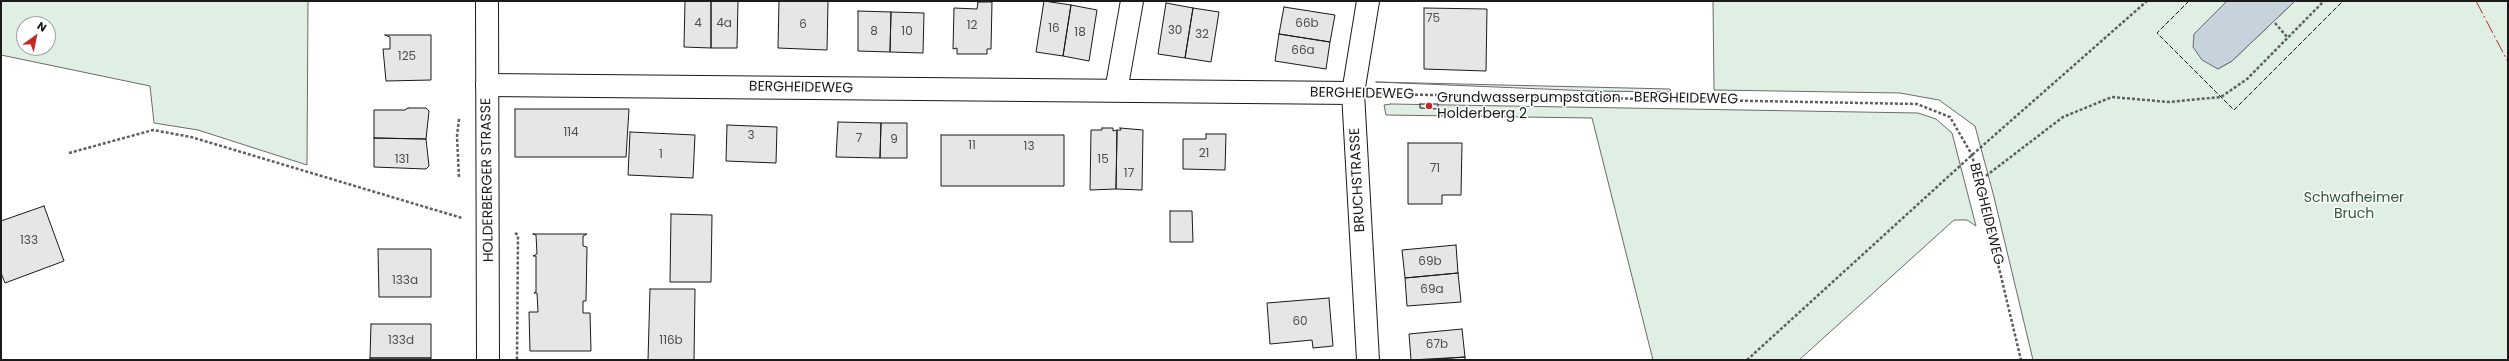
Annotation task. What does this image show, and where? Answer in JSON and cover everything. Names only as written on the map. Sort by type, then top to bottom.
[{"type":"street","name":"HOLDERBERGER STRASSE","points":[[487,1],[489,226],[488,360]]},
{"type":"street","points":[[1116,91],[1132,1]]},
{"type":"street","name":"BRUCHSTRASSE","points":[[1368,1],[1353,93],[1368,360]]},
{"type":"street","name":"BERGHEIDEWEG","points":[[487,85],[1353,93]]},
{"type":"path","points":[[1747,360],[1972,154],[2147,1]]},
{"type":"path","points":[[1978,182],[2063,117],[2112,97],[2169,102],[2221,98],[2247,79],[2324,1]]},
{"type":"path","points":[[2275,23],[2288,38]]},
{"type":"path","name":"BERGHEIDEWEG","points":[[1353,93],[1917,104],[1950,117],[1972,154],[2021,360]]},
{"type":"path","points":[[69,153],[153,130],[191,137],[489,226]]},
{"type":"green space","points":[[1,1],[308,1],[307,165],[198,130],[154,123],[150,86],[1,55]]},
{"type":"green space","name":"Schwafheimer Bruch","points":[[1713,1],[2227,1],[2194,34],[2218,69],[2232,61],[2295,1],[2508,1],[2508,360],[2033,360],[1994,197],[1975,126],[1939,100],[1900,93],[1714,90]]},
{"type":"green space","points":[[1376,82],[1670,89],[1671,92],[1591,91]]},
{"type":"green space","points":[[1384,105],[1918,113],[1936,119],[1952,133],[1976,226],[1967,220],[1954,220],[1799,360],[1653,360],[1592,118],[1386,115]]},
{"type":"shaded area","points":[[2227,1],[2295,1],[2232,61],[2218,69],[2202,60],[2193,47],[2194,34]]},
{"type":"building","points":[[685,1],[711,1],[711,48],[684,47]]},
{"type":"building","points":[[711,1],[738,1],[737,48],[711,48]]},
{"type":"building","points":[[779,1],[828,1],[827,50],[778,48]]},
{"type":"building","points":[[1044,1],[1071,5],[1063,56],[1036,52]]},
{"type":"building","points":[[978,2],[992,2],[991,49],[987,49],[987,54],[957,54],[957,48],[953,49],[954,8],[977,9]]},
{"type":"building","points":[[1166,3],[1193,8],[1185,58],[1158,54]]},
{"type":"building","points":[[1071,5],[1097,10],[1089,61],[1063,56]]},
{"type":"building","points":[[1284,7],[1335,15],[1330,42],[1279,34]]},
{"type":"building","points":[[1193,8],[1219,12],[1211,62],[1185,58]]},
{"type":"building","points":[[1424,8],[1487,9],[1486,71],[1424,69]]},
{"type":"building","points":[[858,11],[891,12],[890,52],[858,51]]},
{"type":"building","points":[[891,12],[924,13],[923,53],[890,52]]},
{"type":"building","points":[[1279,34],[1330,42],[1326,69],[1275,61]]},
{"type":"building","points":[[385,35],[431,35],[431,80],[386,81],[383,49],[390,49],[390,37]]},
{"type":"building","name":"Grundwasserpumpstation Holderberg 2","points":[[1420,104],[1438,104],[1438,109],[1420,108]]},
{"type":"building","points":[[408,108],[426,108],[429,111],[426,139],[374,138],[374,110],[405,110]]},
{"type":"building","points":[[515,109],[629,109],[626,157],[515,157]]},
{"type":"building","points":[[838,122],[881,123],[880,158],[836,157]]},
{"type":"building","points":[[881,123],[907,123],[907,158],[880,158]]},
{"type":"building","points":[[727,125],[777,127],[776,163],[726,161]]},
{"type":"building","points":[[1102,128],[1113,128],[1113,131],[1117,130],[1116,189],[1090,190],[1091,130],[1102,130]]},
{"type":"building","points":[[1120,128],[1143,130],[1142,190],[1116,189],[1117,130],[1121,130]]},
{"type":"building","points":[[630,132],[695,135],[693,178],[628,175]]},
{"type":"building","points":[[1206,134],[1226,134],[1225,170],[1183,169],[1183,139],[1206,139]]},
{"type":"building","points":[[941,135],[1064,135],[1064,186],[941,186]]},
{"type":"building","points":[[374,138],[426,139],[429,166],[426,169],[374,167]]},
{"type":"building","points":[[1408,143],[1462,143],[1461,195],[1442,195],[1442,204],[1408,204]]},
{"type":"building","points":[[44,206],[64,261],[5,283],[1,273],[1,221]]},
{"type":"building","points":[[1170,211],[1192,211],[1193,242],[1170,242]]},
{"type":"building","points":[[671,214],[712,215],[711,282],[670,282]]},
{"type":"building","points":[[533,234],[587,234],[583,236],[583,246],[587,247],[586,301],[583,301],[583,313],[590,313],[591,351],[530,351],[529,312],[538,312],[537,293],[534,293],[536,292],[536,256],[533,256],[537,254],[536,235]]},
{"type":"building","points":[[1456,245],[1458,273],[1405,278],[1402,250]]},
{"type":"building","points":[[378,249],[431,249],[431,297],[379,297]]},
{"type":"building","points":[[1458,273],[1461,302],[1407,306],[1405,278]]},
{"type":"building","points":[[650,289],[695,289],[694,360],[648,360]]},
{"type":"building","points":[[1329,298],[1333,346],[1313,348],[1312,340],[1270,344],[1267,303]]},
{"type":"building","points":[[371,324],[431,324],[431,358],[370,358]]},
{"type":"building","points":[[1462,329],[1465,357],[1411,360],[1409,334]]},
{"type":"building","points":[[1465,357],[1465,360],[1427,360]]},
{"type":"building","points":[[370,358],[431,358],[431,360],[370,360]]},
{"type":"fence","points":[[2189,1],[2157,33],[2234,110],[2343,1]]},
{"type":"power","points":[[2476,1],[2508,62]]},
{"type":"place","name":"Grundwasserpumpstation Holderberg 2","points":[[1429,106]]}]
